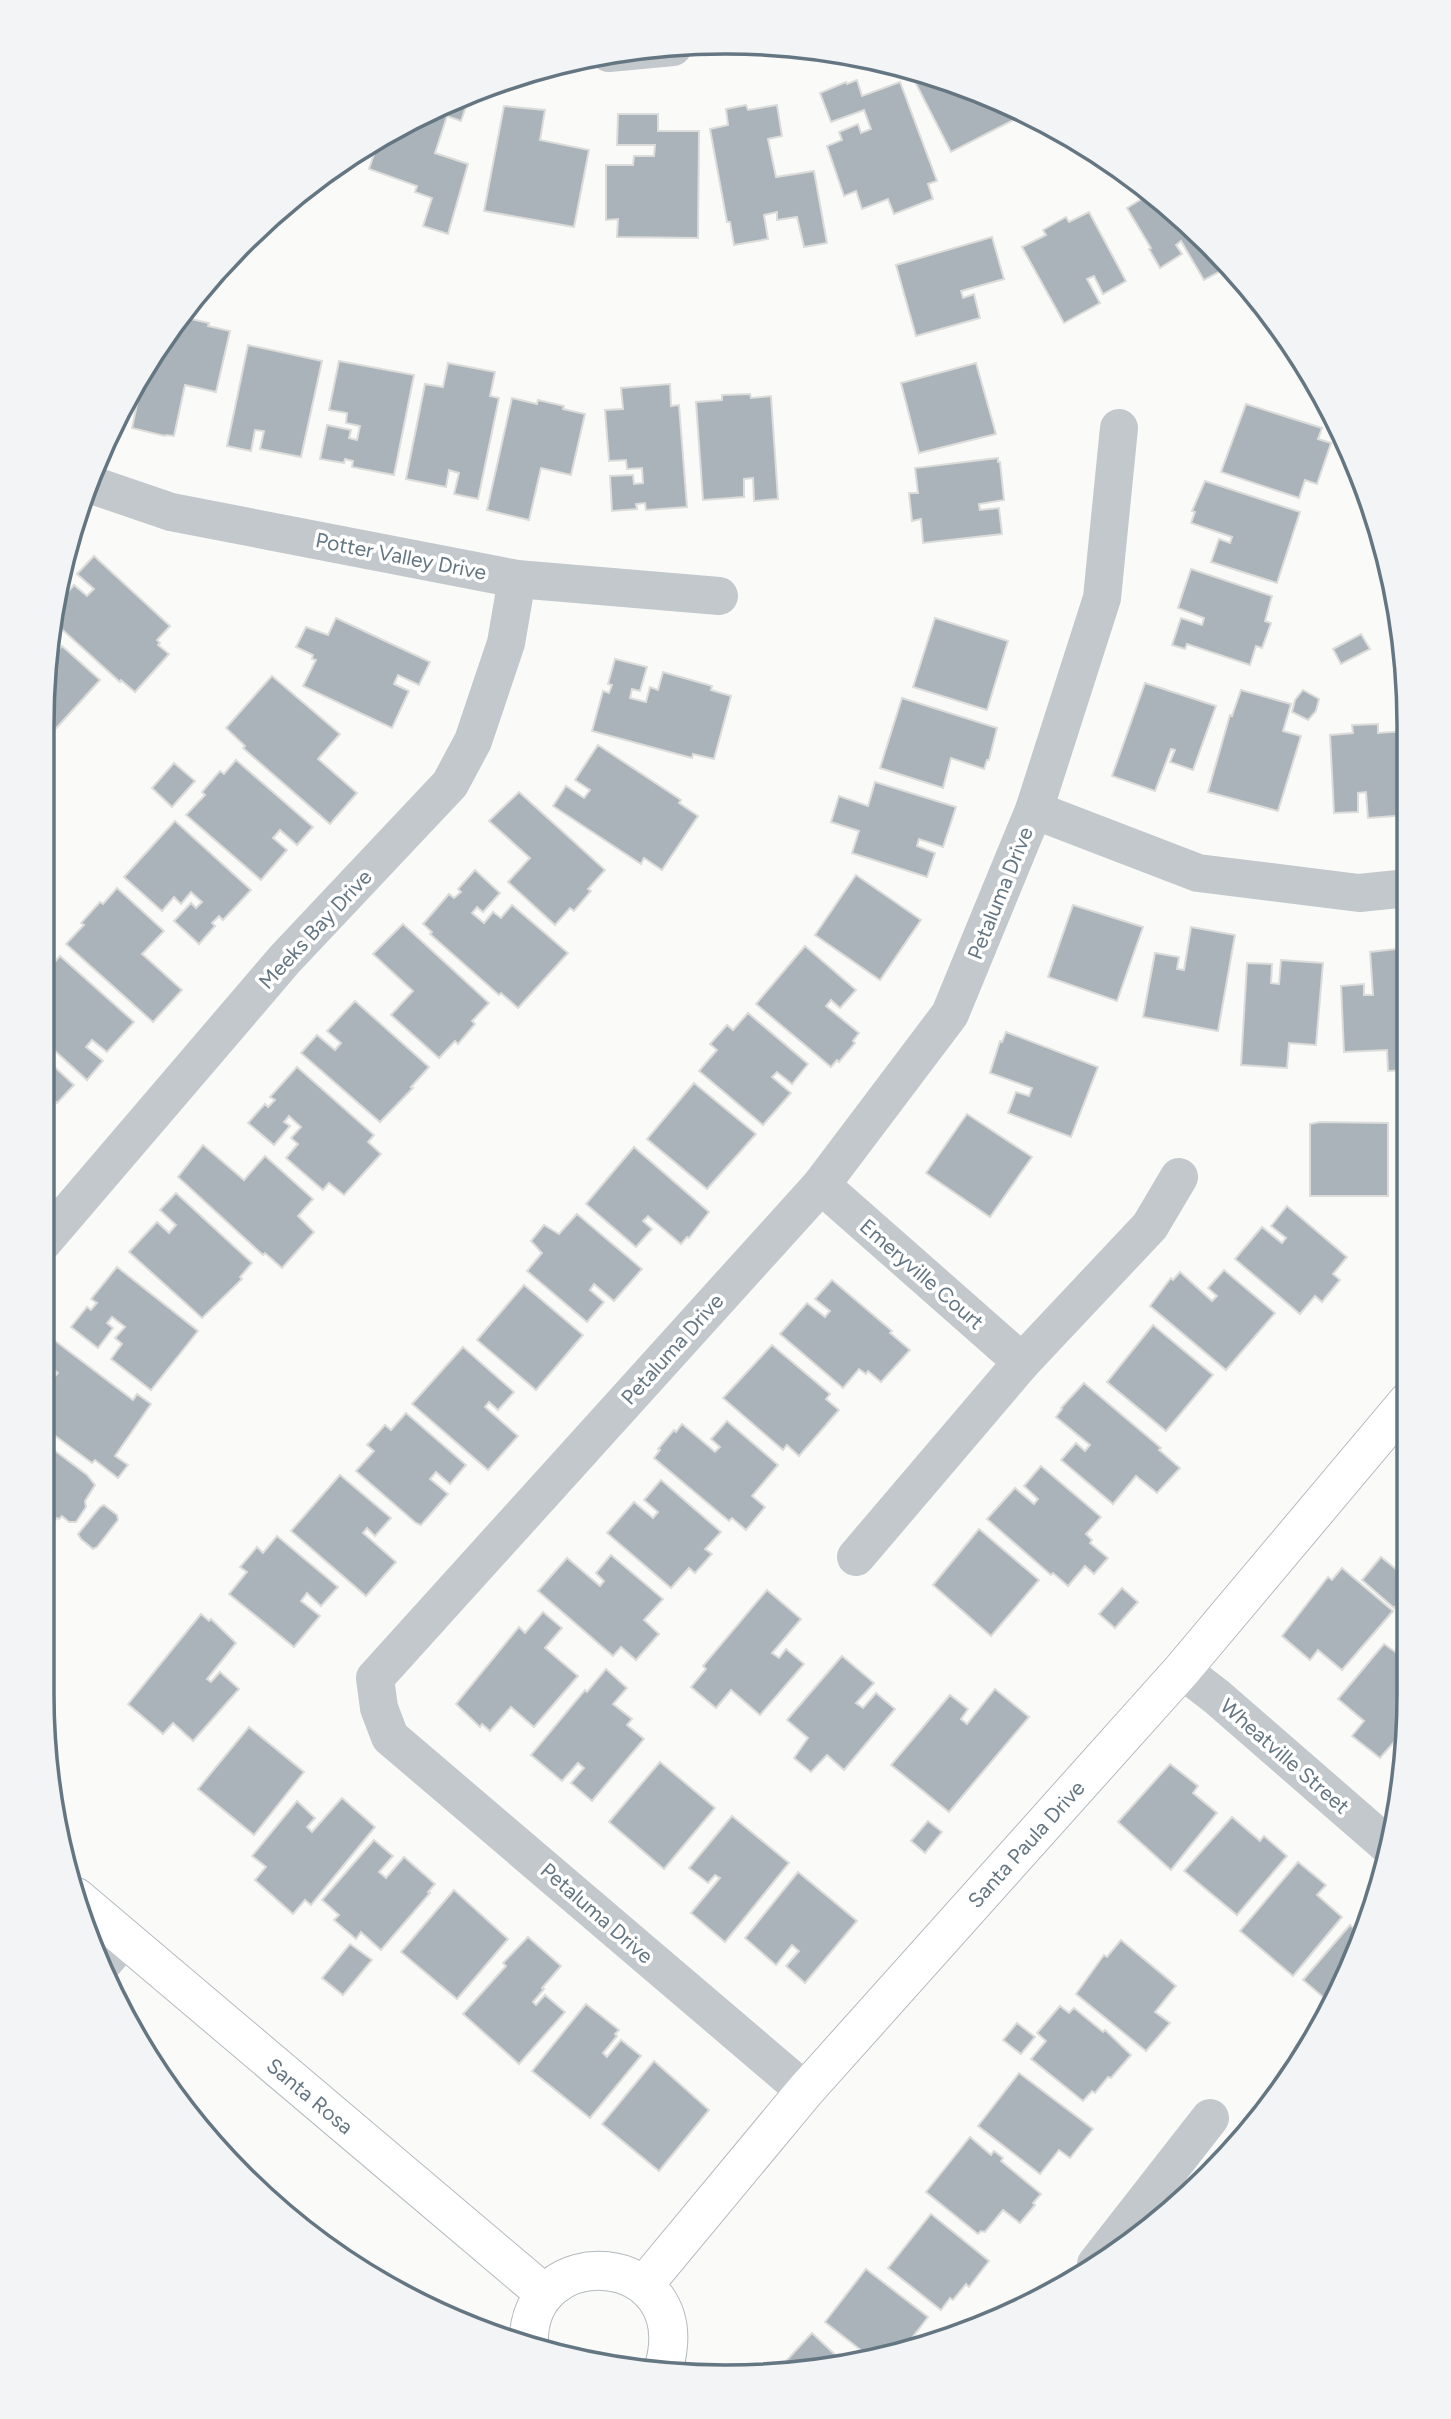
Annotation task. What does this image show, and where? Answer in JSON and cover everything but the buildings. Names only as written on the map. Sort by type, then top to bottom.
[{"type":"street","name":"Petaluma Drive","points":[[805,2091],[390,1737],[379,1708],[374,1678],[821,1185],[950,1014],[1034,810],[1102,598],[1119,428]]},
{"type":"street","name":"Potter Valley Drive","points":[[98,487],[171,512],[517,579],[719,596]]},
{"type":"street","name":"Meeks Bay Drive","points":[[54,1229],[285,958],[450,784],[473,741],[506,643],[517,579]]},
{"type":"street","points":[[1034,810],[1198,873],[1359,893],[1397,889]]},
{"type":"street","points":[[856,1557],[1022,1362],[1150,1226],[1179,1177]]},
{"type":"street","name":"Emeryville Court","points":[[821,1185],[1022,1362]]},
{"type":"street","name":"Santa Paula Drive","points":[[644,2286],[805,2091],[1182,1670],[1397,1414]]},
{"type":"street","name":"Wheatville Street","points":[[1182,1670],[1217,1697],[1380,1839]]},
{"type":"street","name":"Santa Rosa","points":[[98,1930],[112,1952],[545,2294]]},
{"type":"street","points":[[1140,2221],[1210,2118]]},
{"type":"street","points":[[528,2335],[534,2313],[545,2294],[562,2280],[582,2271],[604,2269],[625,2274],[644,2286],[659,2303],[668,2324],[669,2348],[665,2361]]}]
